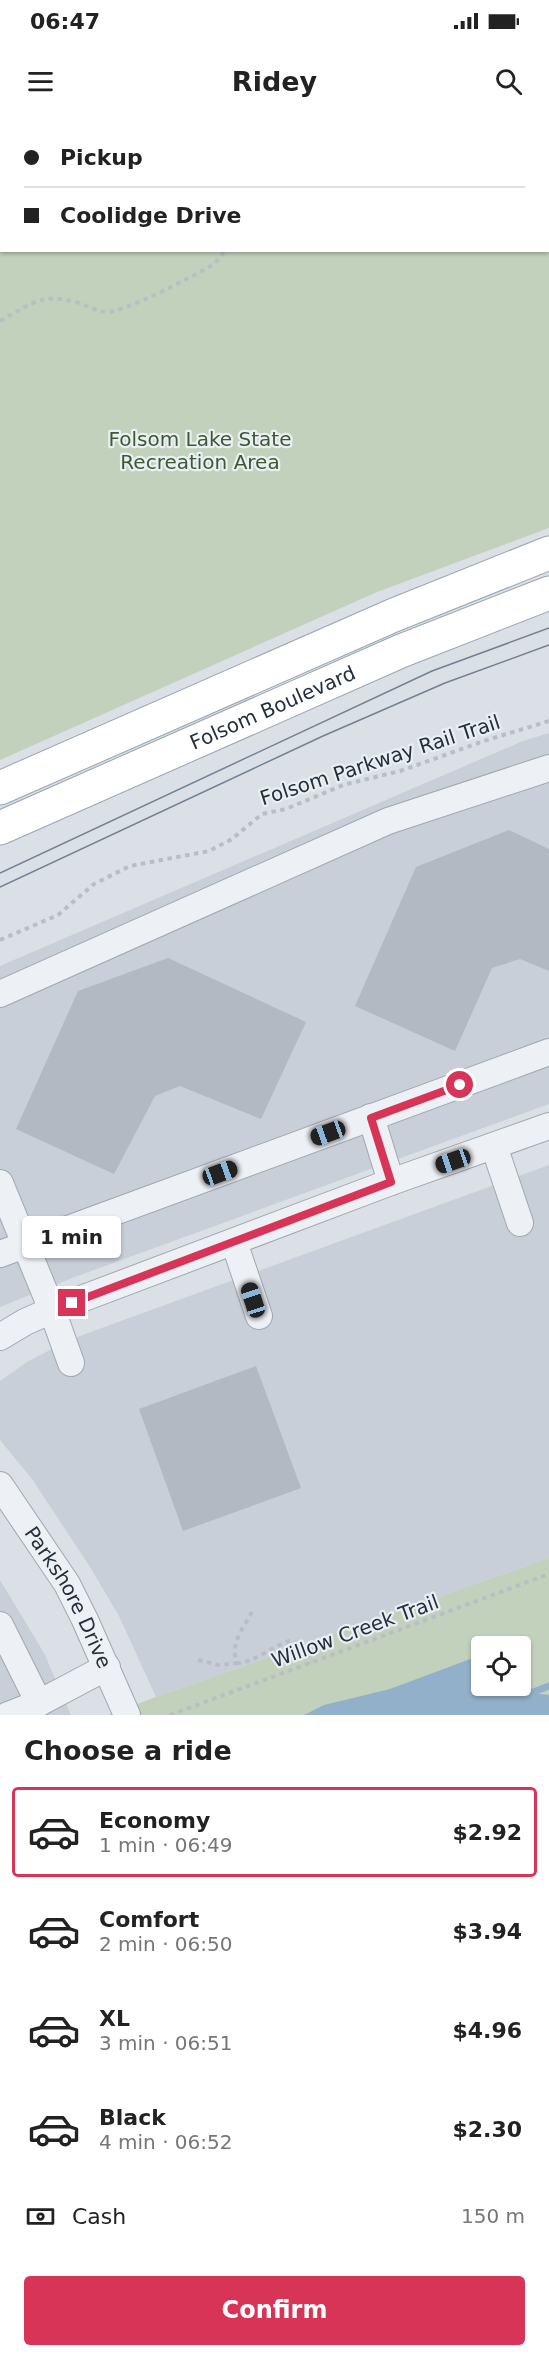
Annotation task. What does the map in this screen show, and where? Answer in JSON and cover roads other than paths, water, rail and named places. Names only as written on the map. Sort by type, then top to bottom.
[{"type":"main road","name":"Folsom Boulevard","points":[[0,788],[394,615],[549,553]]},
{"type":"main road","name":"Folsom Boulevard","points":[[0,828],[400,651],[549,593]]},
{"type":"street","points":[[0,994],[388,821],[549,768]]},
{"type":"street","points":[[0,1254],[549,1052]]},
{"type":"street","points":[[371,1118],[391,1182]]},
{"type":"street","points":[[0,1337],[52,1310],[391,1182],[549,1126]]},
{"type":"street","points":[[494,1146],[520,1223]]},
{"type":"street","points":[[0,1183],[71,1363]]},
{"type":"street","points":[[234,1242],[259,1316]]},
{"type":"street","name":"Parkshore Drive","points":[[0,1485],[67,1584],[124,1707]]},
{"type":"street","points":[[0,1625],[39,1703]]},
{"type":"street","points":[[8,1715],[39,1703],[107,1667]]},
{"type":"water","points":[[471,1659],[471,1696],[531,1696],[531,1693],[549,1695],[549,1715],[304,1715],[324,1705],[390,1689]]},
{"type":"waterway","points":[[531,1693],[549,1686]]},
{"type":"tram line","points":[[0,873],[432,671],[549,628]]},
{"type":"tram line","points":[[0,887],[323,736],[445,683],[549,645]]},
{"type":"park label","name":"Folsom Lake State Recreation Area","points":[[200,450]]}]
